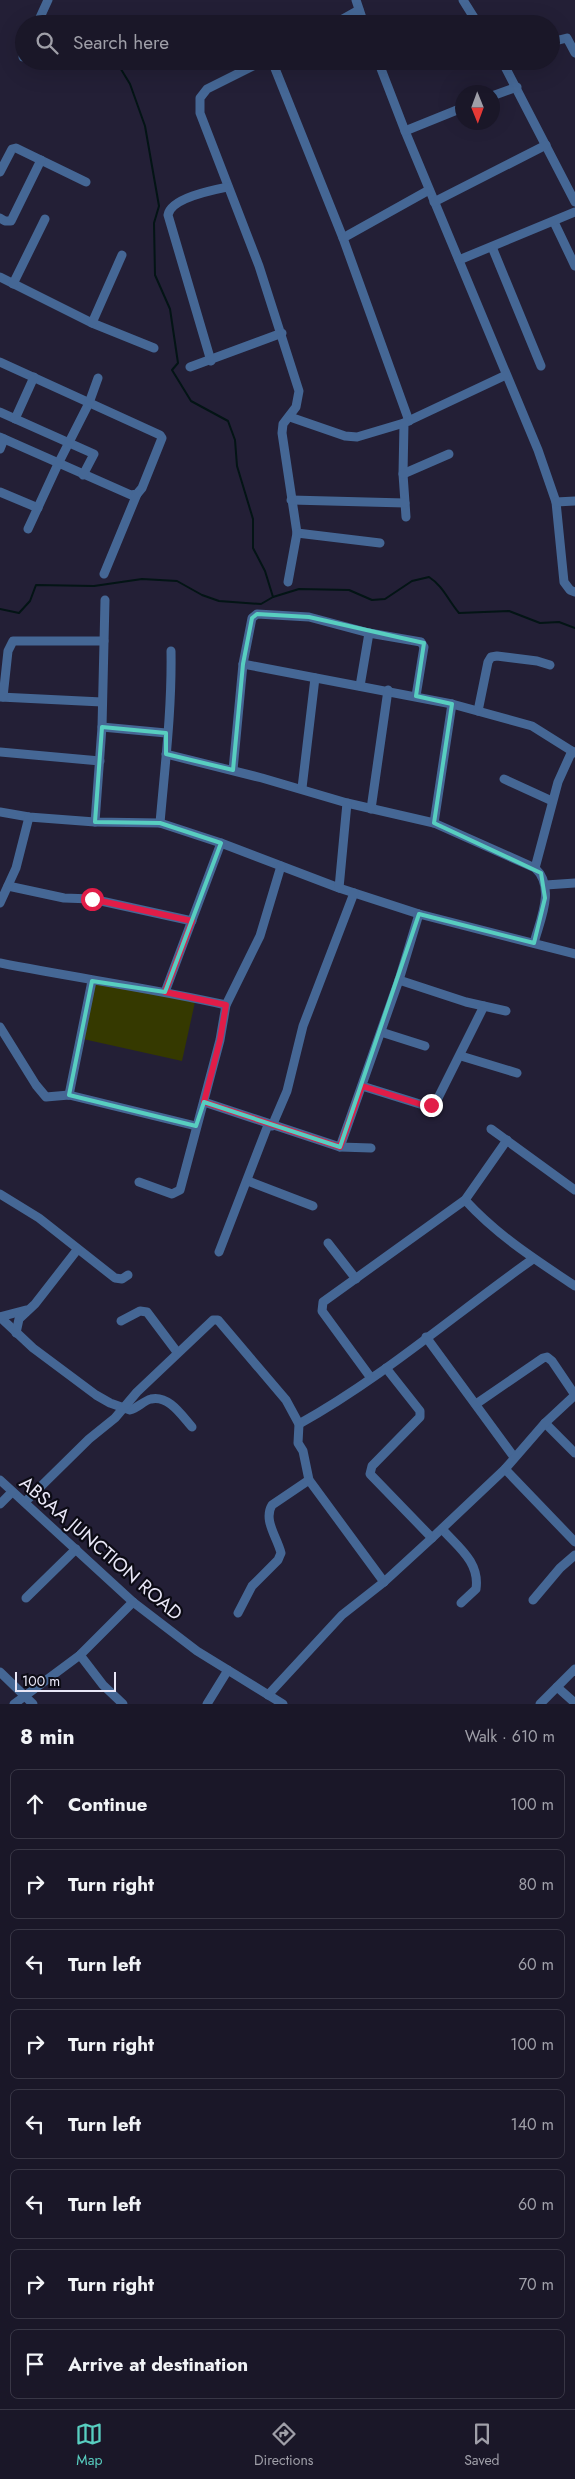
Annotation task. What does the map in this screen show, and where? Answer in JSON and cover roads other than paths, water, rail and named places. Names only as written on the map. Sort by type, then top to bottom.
[{"type":"street","points":[[41,15],[48,0]]},
{"type":"street","points":[[356,0],[361,15]]},
{"type":"street","points":[[463,0],[472,15]]},
{"type":"street","points":[[351,15],[360,10]]},
{"type":"street","points":[[560,40],[567,38],[575,53]]},
{"type":"street","points":[[244,70],[206,88],[200,98],[200,113],[282,333],[299,390],[296,407],[283,424],[282,433],[297,533],[288,582]]},
{"type":"street","points":[[276,70],[342,238],[407,422],[403,474],[406,517]]},
{"type":"street","points":[[381,70],[404,131],[538,450],[556,502],[564,582],[570,590],[575,592]]},
{"type":"street","points":[[510,70],[575,202]]},
{"type":"street","points":[[500,93],[517,86]]},
{"type":"street","points":[[404,131],[455,111]]},
{"type":"street","points":[[434,202],[546,145]]},
{"type":"street","points":[[0,172],[12,150],[16,148],[86,182]]},
{"type":"street","points":[[0,218],[6,222],[11,221],[41,160]]},
{"type":"street","points":[[211,361],[168,215],[170,209],[180,201],[228,187]]},
{"type":"street","points":[[342,238],[429,190]]},
{"type":"street","points":[[459,260],[575,212]]},
{"type":"street","points":[[13,284],[45,220]]},
{"type":"street","points":[[554,222],[575,266]]},
{"type":"street","points":[[492,247],[541,366]]},
{"type":"street","points":[[92,323],[122,255]]},
{"type":"street","points":[[0,277],[92,323],[154,348]]},
{"type":"street","points":[[190,367],[211,361],[282,333]]},
{"type":"street","points":[[0,362],[160,435],[162,438],[104,574]]},
{"type":"street","points":[[290,417],[345,436],[357,437],[407,422],[506,375]]},
{"type":"street","points":[[15,419],[34,377]]},
{"type":"street","points":[[28,529],[89,403],[98,378]]},
{"type":"street","points":[[0,412],[94,454],[83,475]]},
{"type":"street","points":[[0,449],[2,438],[131,495],[137,494]]},
{"type":"street","points":[[403,474],[449,454]]},
{"type":"street","points":[[0,492],[38,508]]},
{"type":"street","points":[[291,500],[405,503]]},
{"type":"street","points":[[556,502],[575,501]]},
{"type":"street","points":[[297,533],[380,543]]},
{"type":"street","points":[[95,822],[102,727],[105,600]]},
{"type":"street","points":[[233,770],[243,664],[252,618],[256,614],[309,617],[369,633],[424,644],[416,696]]},
{"type":"street","points":[[360,686],[369,633]]},
{"type":"street","points":[[102,702],[2,697],[8,651],[13,641],[104,642]]},
{"type":"street","points":[[160,822],[166,733],[172,701],[171,651]]},
{"type":"street","points":[[478,711],[488,662],[491,657],[537,661],[550,665]]},
{"type":"street","points":[[243,664],[388,690],[452,704],[532,726],[573,752],[552,801],[535,868]]},
{"type":"street","points":[[302,788],[315,678]]},
{"type":"street","points":[[371,809],[388,690]]},
{"type":"street","points":[[434,823],[452,704]]},
{"type":"street","points":[[102,727],[166,733]]},
{"type":"street","points":[[0,752],[100,762]]},
{"type":"street","points":[[166,754],[302,788],[347,803],[434,823],[535,868],[541,873],[546,885],[545,898],[534,943]]},
{"type":"street","points":[[504,779],[552,801]]},
{"type":"street","points":[[339,888],[347,803]]},
{"type":"street","points":[[0,812],[29,817],[95,822],[160,822],[339,888],[419,914],[575,954]]},
{"type":"street","points":[[0,903],[16,868],[29,817]]},
{"type":"street","points":[[165,992],[221,843]]},
{"type":"street","points":[[139,1182],[164,1192],[172,1194],[178,1192],[220,1040],[226,1005],[260,936],[281,866]]},
{"type":"street","points":[[546,885],[575,883]]},
{"type":"street","points":[[8,886],[64,898],[92,899],[192,921]]},
{"type":"street","points":[[218,1252],[270,1126],[287,1091],[304,1026],[354,893]]},
{"type":"street","points":[[340,1147],[400,980],[419,914]]},
{"type":"street","points":[[0,963],[92,981],[165,992],[226,1005]]},
{"type":"street","points":[[400,980],[484,1006],[506,1010]]},
{"type":"street","points":[[69,1095],[92,981]]},
{"type":"street","points":[[362,1086],[423,1105],[431,1105],[437,1100],[461,1056],[484,1006]]},
{"type":"street","points":[[0,1027],[44,1095],[50,1097],[69,1095],[196,1126]]},
{"type":"street","points":[[381,1032],[425,1046]]},
{"type":"street","points":[[461,1056],[517,1073]]},
{"type":"street","points":[[204,1102],[270,1126],[340,1147],[371,1148]]},
{"type":"street","points":[[491,1129],[574,1186]]},
{"type":"street","points":[[371,1378],[321,1309],[323,1302],[465,1200],[507,1140]]},
{"type":"street","points":[[248,1181],[313,1206]]},
{"type":"street","points":[[0,1194],[39,1218],[77,1250],[115,1278],[122,1279],[128,1275]]},
{"type":"street","points":[[465,1200],[496,1231],[533,1259],[575,1286]]},
{"type":"street","points":[[328,1242],[356,1279]]},
{"type":"street","points":[[16,1333],[19,1319],[26,1310],[35,1304],[77,1250]]},
{"type":"street","points":[[299,1424],[386,1368],[469,1304],[533,1259]]},
{"type":"street","points":[[26,1310],[0,1317],[32,1348],[96,1395],[124,1408],[136,1408],[152,1398],[162,1399],[172,1405],[192,1427]]},
{"type":"street","points":[[121,1320],[140,1311],[147,1312],[177,1352]]},
{"type":"street","points":[[25,1502],[89,1439],[115,1418],[177,1352],[213,1320],[222,1322],[286,1400],[299,1424],[298,1442],[303,1451],[309,1480],[384,1582]]},
{"type":"street","points":[[426,1337],[514,1457]]},
{"type":"street","points":[[268,1695],[342,1616],[384,1582],[442,1529],[505,1469],[545,1423],[575,1395],[548,1357],[542,1358],[476,1404]]},
{"type":"street","points":[[386,1368],[420,1411],[420,1417],[372,1466],[370,1474],[432,1538]]},
{"type":"street","points":[[545,1423],[575,1452]]},
{"type":"street","points":[[505,1469],[575,1542]]},
{"type":"street","name":"ABSAA JUNCTION ROAD","points":[[0,1480],[133,1602],[197,1651],[283,1704]]},
{"type":"street","points":[[238,1614],[252,1586],[278,1560],[281,1553],[268,1518],[269,1510],[272,1505],[309,1480]]},
{"type":"street","points":[[0,1504],[12,1492]]},
{"type":"street","points":[[442,1529],[469,1558],[475,1569],[476,1589],[461,1603]]},
{"type":"street","points":[[26,1598],[76,1549]]},
{"type":"street","points":[[533,1600],[560,1568],[575,1555]]},
{"type":"street","points":[[14,1704],[80,1656],[133,1602]]},
{"type":"street","points":[[80,1656],[103,1685],[123,1704]]},
{"type":"street","points":[[540,1704],[575,1669]]},
{"type":"street","points":[[207,1704],[228,1670]]},
{"type":"street","points":[[0,1672],[33,1704]]},
{"type":"street","points":[[557,1687],[575,1703]]},
{"type":"waterway","points":[[121,70],[130,84],[145,126],[159,206],[154,223],[155,275],[170,309],[178,363],[172,370],[191,401],[228,421],[235,440],[237,466],[253,519],[253,548],[265,571],[273,597]]},
{"type":"waterway","points":[[0,609],[19,613],[30,601],[36,585],[94,586],[142,579],[177,581],[202,595],[219,601],[261,604],[273,597],[299,589],[349,590],[372,600],[385,599],[412,581],[429,577],[442,589],[459,613],[509,611],[540,623],[559,622],[575,628]]}]
